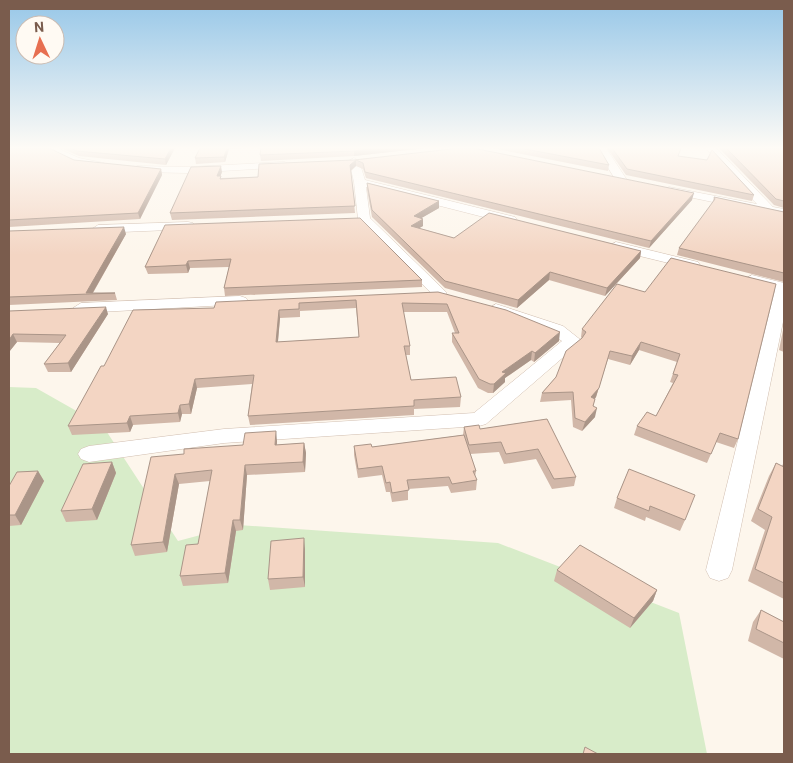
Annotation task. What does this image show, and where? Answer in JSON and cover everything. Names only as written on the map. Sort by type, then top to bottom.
[{"type":"street","points":[[360,184],[359,219],[439,293]]},
{"type":"street","points":[[366,184],[523,223]]},
{"type":"street","points":[[744,184],[770,211]]},
{"type":"street","points":[[658,188],[784,213]]},
{"type":"street","points":[[86,230],[201,226]]},
{"type":"street","points":[[600,242],[706,268]]},
{"type":"street","points":[[719,570],[784,287],[735,275]]},
{"type":"street","points":[[420,294],[439,293],[458,298]]},
{"type":"street","points":[[67,309],[253,301]]},
{"type":"street","points":[[89,454],[224,436],[479,419],[573,341],[557,330],[522,316],[485,306]]},
{"type":"green space","points":[[9,387],[36,388],[103,426],[178,541],[238,525],[498,543],[679,613],[707,754],[9,754]]},
{"type":"building","points":[[9,184],[153,184],[138,213],[9,220]]},
{"type":"building","points":[[183,184],[352,184],[355,206],[170,213]]},
{"type":"building","points":[[367,184],[439,201],[414,216],[423,219],[411,226],[454,238],[489,213],[641,251],[607,288],[550,272],[518,300],[445,281],[372,210]]},
{"type":"building","points":[[413,184],[648,184],[694,193],[651,241]]},
{"type":"building","points":[[698,184],[743,184],[754,195]]},
{"type":"building","points":[[761,184],[784,184],[784,201],[776,199]]},
{"type":"building","points":[[714,197],[784,212],[784,273],[679,248],[715,199]]},
{"type":"building","points":[[360,218],[422,280],[224,288],[231,259],[188,261],[186,265],[145,267],[165,225]]},
{"type":"building","points":[[124,227],[86,293],[115,293],[9,297],[9,231]]},
{"type":"building","points":[[671,258],[776,284],[738,439],[720,433],[711,454],[637,426],[647,412],[656,416],[678,375],[673,374],[680,354],[641,342],[632,356],[610,351],[599,388],[591,397],[595,399],[593,406],[597,408],[585,422],[575,418],[573,392],[542,393],[556,377],[566,351],[582,338],[586,332],[582,329],[617,284],[645,292]]},
{"type":"building","points":[[438,292],[506,310],[560,332],[535,353],[532,351],[502,372],[506,373],[494,384],[490,384],[479,379],[452,333],[459,333],[447,304],[402,303],[410,346],[404,346],[411,380],[456,377],[461,397],[414,400],[414,406],[248,416],[254,375],[195,379],[189,404],[180,405],[178,413],[130,416],[127,423],[68,426],[101,366],[104,366],[133,310],[214,308],[216,302]],"holes":[[[356,300],[359,337],[276,342],[279,310],[299,309],[299,303]]]},
{"type":"building","points":[[106,307],[68,363],[44,364],[66,335],[13,334],[9,340],[9,311]]},
{"type":"building","points":[[547,419],[576,477],[554,479],[538,449],[506,454],[501,442],[469,445],[464,427],[479,425],[480,429]]},
{"type":"building","points":[[276,431],[275,445],[304,443],[303,462],[245,465],[240,520],[233,520],[225,573],[180,576],[186,545],[198,544],[212,470],[175,474],[163,542],[131,545],[151,457],[184,454],[184,449],[243,445],[245,433]]},
{"type":"building","points":[[464,435],[476,471],[473,471],[477,480],[452,484],[449,477],[407,480],[409,490],[392,493],[390,482],[386,483],[382,466],[358,469],[354,446],[371,444],[372,447]]},
{"type":"building","points":[[112,462],[92,509],[61,511],[83,464]]},
{"type":"building","points":[[776,463],[784,467],[784,583],[755,569],[772,517],[758,509]]},
{"type":"building","points":[[629,469],[695,495],[685,520],[650,506],[649,511],[617,498]]},
{"type":"building","points":[[38,471],[15,515],[9,515],[9,486],[17,472]]},
{"type":"building","points":[[304,538],[303,577],[268,579],[271,541]]},
{"type":"building","points":[[580,545],[657,590],[634,618],[557,570]]},
{"type":"building","points":[[761,610],[784,622],[784,643],[756,629]]},
{"type":"building","points":[[585,747],[598,754],[583,754]]}]
